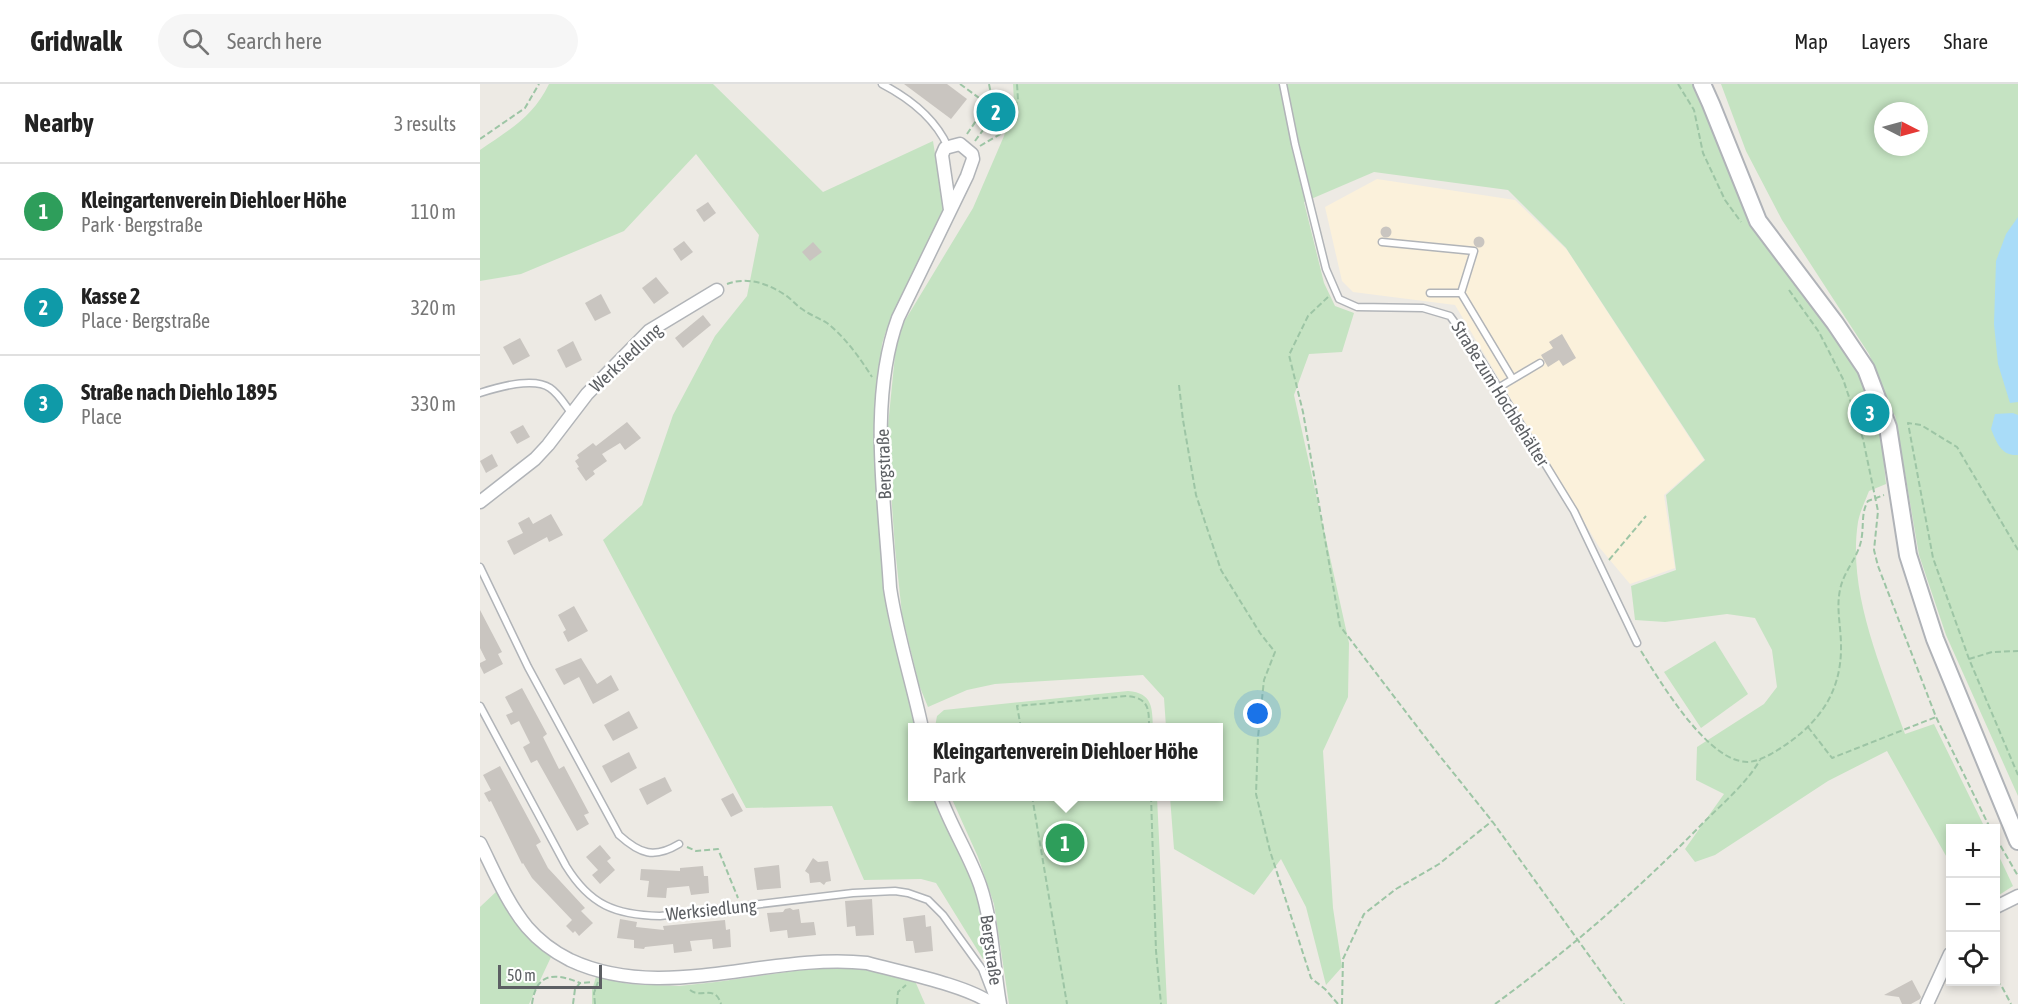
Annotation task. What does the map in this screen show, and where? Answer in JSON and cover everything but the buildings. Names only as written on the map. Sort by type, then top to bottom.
[{"type":"main road","points":[[1701,84],[1712,104],[1758,220],[1835,323],[1866,369],[1888,427],[1908,555],[1935,639],[2018,841]]},
{"type":"street","points":[[950,210],[942,154],[948,147],[966,148]]},
{"type":"street","name":"Bergstraße","points":[[921,723],[898,634],[890,588],[881,437],[883,396],[890,340],[898,318],[971,167],[973,159],[966,148]]},
{"type":"street","name":"Werksiedlung","points":[[480,502],[535,459],[587,394],[649,331],[717,290]]},
{"type":"street","name":"Bergstraße","points":[[942,801],[946,815],[981,887],[990,930],[1000,1004]]},
{"type":"street","name":"Werksiedlung","points":[[480,843],[517,912],[527,926],[538,938],[562,956],[594,971],[616,977],[660,980],[687,979],[840,961],[867,963],[976,994],[994,1004]]},
{"type":"street","points":[[2000,905],[2018,896]]},
{"type":"street","points":[[1927,1004],[1946,963]]},
{"type":"lane","points":[[882,84],[906,98],[921,111],[942,134],[948,147]]},
{"type":"lane","points":[[1283,84],[1295,144],[1326,269],[1335,291]]},
{"type":"lane","points":[[1382,242],[1474,251],[1461,293],[1512,378]]},
{"type":"lane","name":"Straße zum Hochbehälter","points":[[1335,291],[1339,299],[1357,307],[1424,308],[1450,316],[1477,353],[1574,511],[1637,643]]},
{"type":"lane","points":[[1430,293],[1461,293]]},
{"type":"lane","points":[[1498,388],[1540,363]]},
{"type":"lane","points":[[480,393],[507,386],[543,384],[555,392],[572,414]]},
{"type":"lane","points":[[480,567],[528,668],[619,836],[640,850],[653,854],[664,853],[679,844]]},
{"type":"lane","name":"Werksiedlung","points":[[480,707],[566,866],[576,882],[604,906],[620,912],[650,916],[873,891],[895,891],[922,897],[939,910],[982,969],[994,1004]]},
{"type":"path","points":[[480,139],[525,108],[539,84]]},
{"type":"path","points":[[960,84],[986,103],[984,107]]},
{"type":"path","points":[[966,148],[1003,103],[991,94],[989,84]]},
{"type":"path","points":[[966,148],[1002,133],[1018,100],[1017,84]]},
{"type":"path","points":[[1678,84],[1694,110],[1703,153],[1725,200],[1744,226]]},
{"type":"path","points":[[966,148],[982,112]]},
{"type":"path","points":[[717,290],[744,279],[762,284],[789,297],[800,308],[826,323],[838,334],[852,349],[883,396]]},
{"type":"path","points":[[1787,287],[1819,332],[1844,379],[1863,439],[1876,497],[1878,522],[1874,550],[1878,566],[1936,717],[1988,824]]},
{"type":"path","points":[[1335,291],[1308,316],[1289,355],[1303,412],[1341,626],[1492,821],[1623,1004]]},
{"type":"path","points":[[1179,385],[1196,495],[1221,570],[1260,633],[1275,652],[1264,680],[1258,737],[1256,794],[1311,978],[1340,1004]]},
{"type":"path","points":[[2018,550],[1957,447],[1921,425],[1908,423],[1933,558],[1969,659],[2018,775]]},
{"type":"path","points":[[1637,643],[1687,720],[1698,732],[1717,749],[1734,759],[1747,762],[1760,760],[1809,727],[1831,698],[1837,681],[1841,647],[1838,610],[1840,591],[1846,571],[1860,545],[1864,526],[1863,510],[1868,501],[1876,497],[1898,493]]},
{"type":"path","points":[[1602,566],[1614,556],[1646,516]]},
{"type":"path","points":[[1969,659],[1992,652],[2018,651]]},
{"type":"path","points":[[1020,723],[1017,706],[1127,696],[1143,700],[1149,712],[1149,723]]},
{"type":"path","points":[[1809,727],[1832,758],[1936,717]]},
{"type":"path","points":[[1496,1004],[1579,941],[1691,836],[1754,770],[1760,760]]},
{"type":"path","points":[[1033,801],[1067,1004]]},
{"type":"path","points":[[1151,801],[1155,930],[1161,1004]]},
{"type":"path","points":[[1340,1004],[1343,959],[1364,914],[1396,889],[1439,864],[1492,821]]},
{"type":"path","points":[[679,844],[696,851],[718,849],[741,907]]},
{"type":"path","points":[[2000,846],[2018,876]]},
{"type":"path","points":[[532,1004],[535,988],[544,980],[559,977],[580,983],[598,982],[594,993],[595,1004]]},
{"type":"path","points":[[897,1004],[898,992],[919,977]]},
{"type":"path","points":[[687,979],[692,993],[715,993],[721,1004]]},
{"type":"path","points":[[573,1004],[575,989],[580,983]]},
{"type":"path","points":[[2000,984],[2011,1004]]},
{"type":"shaded area","points":[[1377,179],[1515,200],[1567,250],[1704,460],[1664,495],[1675,568],[1630,584],[1599,547],[1455,305],[1353,292],[1342,281],[1325,207]]},
{"type":"green space","points":[[549,84],[713,84],[823,192],[933,141],[944,211],[888,328],[898,332],[973,208],[1004,136],[1014,102],[1013,84],[1700,84],[1767,227],[1861,370],[1880,424],[1886,484],[1869,491],[1858,522],[1857,576],[1869,630],[1905,734],[1934,724],[1983,824],[1946,824],[1946,856],[1887,751],[1828,781],[1715,855],[1695,862],[1685,849],[1724,794],[1696,780],[1697,747],[1764,704],[1777,687],[1772,650],[1755,618],[1727,614],[1665,622],[1635,620],[1631,586],[1676,570],[1666,495],[1705,460],[1566,248],[1508,190],[1374,172],[1304,202],[1324,283],[1335,306],[1354,313],[1342,352],[1309,354],[1294,395],[1349,643],[1348,697],[1323,751],[1333,908],[1342,967],[1326,985],[1306,907],[1281,859],[1254,895],[1174,849],[1170,801],[1223,801],[1223,723],[1166,723],[1164,698],[1143,675],[995,684],[967,690],[928,707],[919,685],[902,614],[887,436],[897,335],[886,331],[882,344],[875,430],[883,587],[890,628],[915,723],[908,723],[908,801],[936,801],[975,890],[988,958],[983,959],[936,883],[921,879],[864,880],[832,806],[746,808],[603,540],[642,505],[673,415],[715,336],[747,296],[759,235],[696,154],[624,231],[521,274],[480,281],[480,150],[510,129],[536,105]]},
{"type":"green space","points":[[1721,84],[2018,84],[2018,796],[1946,635],[1919,555],[1895,415],[1869,354],[1782,220],[1746,151]]},
{"type":"green space","points":[[1715,641],[1748,694],[1701,728],[1664,672]]},
{"type":"green space","points":[[1128,691],[1136,692],[1147,698],[1150,703],[1153,723],[936,723],[937,716],[944,710]]},
{"type":"green space","points":[[953,801],[1157,801],[1167,1004],[1009,1004],[994,904],[978,857]]},
{"type":"green space","points":[[2000,858],[2013,886],[2000,894]]},
{"type":"green space","points":[[498,890],[521,927],[551,957],[529,1004],[480,1004],[480,907]]},
{"type":"green space","points":[[829,966],[867,969],[915,981],[925,1004],[592,1004],[592,990],[596,977],[629,984],[679,986]]},
{"type":"water","points":[[2018,217],[2018,402],[2010,403],[1998,364],[1994,324],[1996,261],[2006,234]]},
{"type":"water","points":[[1995,414],[2018,415],[2018,455],[2004,451],[1991,429]]},
{"type":"place","name":"Kasse 2","points":[[996,112]]},
{"type":"place","name":"Straße nach Diehlo 1895","points":[[1870,413]]},
{"type":"place","name":"Kleingartenverein Diehloer Höhe","points":[[1065,843]]}]
